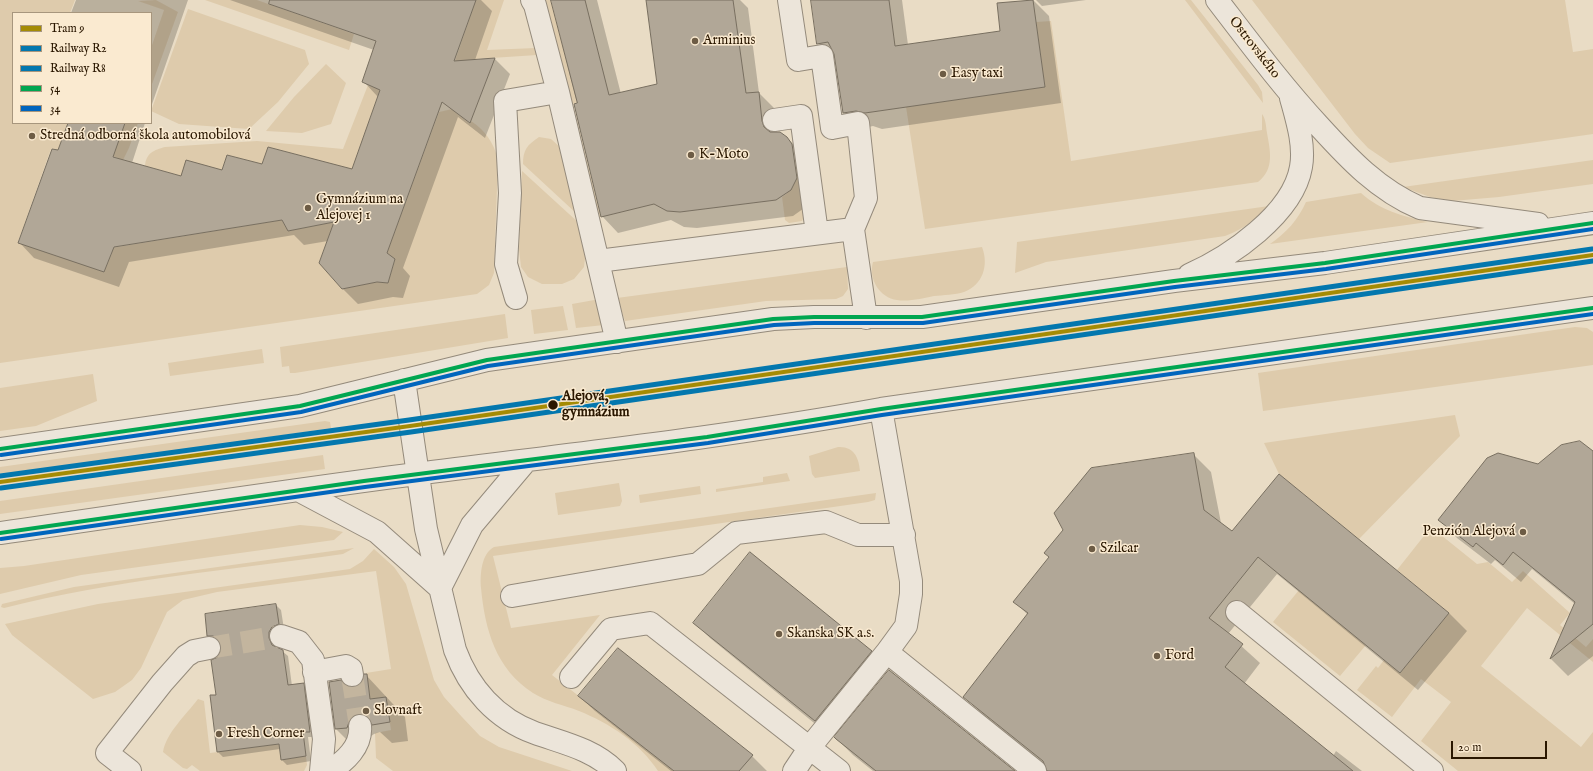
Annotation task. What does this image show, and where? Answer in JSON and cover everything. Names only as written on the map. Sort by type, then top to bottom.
[{"type":"street","points":[[532,0],[535,5],[558,92],[617,342]]},
{"type":"street","points":[[789,0],[798,60],[822,56],[832,128],[858,123],[866,198],[853,229],[866,318]]},
{"type":"street","name":"Ostrovského","points":[[1217,0],[1291,95],[1365,173],[1402,200],[1420,208],[1454,214],[1561,227]]},
{"type":"street","points":[[516,298],[506,264],[510,193],[505,101],[558,92]]},
{"type":"street","points":[[1174,281],[1200,270],[1257,232],[1278,212],[1292,195],[1302,167],[1302,151],[1291,95]]},
{"type":"street","points":[[774,120],[801,116],[817,233]]},
{"type":"street","points":[[0,449],[300,406],[487,360],[773,319],[814,317],[922,317],[1174,281],[1325,263],[1593,223]]},
{"type":"street","points":[[598,261],[853,229]]},
{"type":"street","points":[[0,533],[298,490],[804,423],[881,409],[1589,313]]},
{"type":"street","points":[[404,380],[426,529],[455,650],[461,666],[479,693],[490,706],[513,722],[526,729],[575,746],[600,760],[614,771]]},
{"type":"street","points":[[794,771],[810,747],[888,652],[906,626],[911,594],[911,581],[881,409]]},
{"type":"street","points":[[440,588],[472,525],[526,461]]},
{"type":"street","points":[[298,490],[377,532],[440,588]]},
{"type":"street","points":[[512,596],[698,564],[736,533],[826,522],[858,535],[904,535]]},
{"type":"street","points":[[1238,612],[1432,771]]},
{"type":"street","points":[[572,677],[611,629],[650,623],[839,771]]},
{"type":"street","points":[[281,636],[293,639],[304,646],[312,660],[324,739],[322,771]]},
{"type":"street","points":[[130,771],[107,753],[162,683],[186,656],[194,651],[209,648]]},
{"type":"street","points":[[888,652],[1035,771]]},
{"type":"street","points":[[314,672],[346,666],[351,669],[352,675]]},
{"type":"street","points":[[329,771],[343,762],[358,743],[360,726]]},
{"type":"shaded area","points":[[0,0],[75,0],[70,12],[12,12],[12,124],[68,124],[58,150],[51,149],[18,242],[59,257],[64,245],[73,261],[104,272],[112,253],[111,248],[282,220],[288,231],[334,222],[319,263],[342,289],[377,282],[388,283],[395,260],[387,253],[439,112],[452,109],[469,123],[471,121],[485,133],[494,147],[498,159],[494,273],[489,285],[477,294],[0,363]]},
{"type":"shaded area","points":[[156,0],[178,12],[152,84],[152,45],[164,10],[138,1]]},
{"type":"shaded area","points":[[205,0],[257,0],[354,34],[349,50]]},
{"type":"shaded area","points":[[476,0],[504,0],[487,50],[536,48],[537,55],[476,59],[449,78]]},
{"type":"shaded area","points":[[543,0],[551,0],[576,97],[577,103],[573,104],[601,217],[596,218]]},
{"type":"shaded area","points":[[1185,0],[1191,0],[1258,85],[1262,92],[1263,103]]},
{"type":"shaded area","points":[[1252,0],[1565,0],[1573,52],[1593,49],[1593,134],[1390,163],[1368,148],[1355,134]]},
{"type":"shaded area","points":[[188,9],[305,50],[309,64],[278,102],[249,129],[179,124],[152,111]]},
{"type":"shaded area","points":[[1051,21],[1071,161],[1262,130],[1262,114],[1266,123],[1270,153],[1269,165],[1263,177],[1258,182],[925,229],[906,107],[1045,87],[1036,22]]},
{"type":"shaded area","points":[[326,64],[346,83],[331,124],[302,133],[266,131],[294,97]]},
{"type":"shaded area","points":[[368,85],[380,89],[353,169],[306,177],[311,158],[268,147],[262,164],[227,155],[222,170],[181,176],[145,166],[147,158],[151,153],[157,149],[165,147],[257,141],[343,149]]},
{"type":"shaded area","points":[[125,124],[138,124],[123,160],[113,156]]},
{"type":"shaded area","points":[[539,137],[551,139],[561,148],[577,214],[523,164],[526,148]]},
{"type":"shaded area","points":[[1593,160],[1593,184],[1499,197],[1452,201],[1430,197],[1403,187]]},
{"type":"shaded area","points":[[797,169],[804,217],[802,221],[789,223],[785,220],[782,197],[794,185]]},
{"type":"shaded area","points":[[522,171],[580,224],[586,250],[584,267],[574,279],[562,284],[542,284],[528,277],[521,267],[519,249]]},
{"type":"shaded area","points":[[1361,193],[1384,209],[1428,222],[1270,244],[1291,226],[1306,202]]},
{"type":"shaded area","points":[[1269,206],[1249,224],[1225,236],[1046,262],[1015,273],[1017,242]]},
{"type":"shaded area","points":[[982,247],[985,261],[983,274],[976,285],[971,289],[957,294],[911,300],[897,300],[885,296],[881,292],[872,275],[873,262]]},
{"type":"shaded area","points":[[847,267],[848,289],[843,296],[836,299],[766,301],[625,321],[617,298]]},
{"type":"shaded area","points":[[600,299],[604,325],[576,328],[572,304]]},
{"type":"shaded area","points":[[563,306],[568,330],[534,334],[531,310]]},
{"type":"shaded area","points":[[505,314],[508,338],[295,373],[290,373],[289,366],[282,367],[280,347]]},
{"type":"shaded area","points":[[1575,327],[1587,328],[1593,332],[1593,365],[1263,411],[1258,373]]},
{"type":"shaded area","points":[[262,349],[264,363],[170,376],[168,363]]},
{"type":"shaded area","points":[[93,374],[97,401],[36,426],[0,431],[0,388]]},
{"type":"shaded area","points":[[1455,415],[1460,436],[1359,539],[1279,474],[1264,443]]},
{"type":"shaded area","points":[[325,421],[330,422],[331,428],[0,477],[0,467]]},
{"type":"shaded area","points":[[838,447],[848,448],[855,454],[860,471],[815,478],[812,474],[809,456]]},
{"type":"shaded area","points":[[323,455],[325,469],[0,514],[0,501]]},
{"type":"shaded area","points":[[787,473],[790,481],[716,492],[716,489],[763,482],[763,477]]},
{"type":"shaded area","points":[[619,483],[622,501],[620,506],[558,515],[555,493]]},
{"type":"shaded area","points":[[700,486],[701,494],[640,503],[639,495]]},
{"type":"shaded area","points":[[876,493],[875,500],[868,502],[493,556],[511,628],[600,615],[552,675],[674,771],[658,771],[651,761],[633,743],[612,728],[579,711],[544,699],[533,693],[520,683],[501,660],[489,633],[483,604],[481,571],[486,555],[494,547]]},
{"type":"shaded area","points":[[300,525],[322,527],[343,532],[334,540],[81,575],[0,594],[0,568],[24,566]]},
{"type":"shaded area","points":[[1431,527],[1477,564],[1488,562],[1512,582],[1523,571],[1570,613],[1560,625],[1586,647],[1593,639],[1593,662],[1527,608],[1481,666],[1581,747],[1593,732],[1593,771],[1458,771],[1421,741],[1451,702],[1421,679],[1392,717],[1357,690],[1376,666],[1378,668],[1384,660],[1400,673],[1449,613],[1397,570]]},
{"type":"shaded area","points":[[354,548],[343,554],[172,576],[87,590],[4,608],[1,607],[2,604],[74,587]]},
{"type":"shaded area","points":[[374,549],[394,567],[406,584],[434,680],[444,697],[480,736],[499,747],[572,771],[393,771],[376,758],[375,733],[391,730],[386,697],[370,699],[366,673],[391,669],[376,571],[217,592],[183,600],[167,612],[141,668],[132,680],[115,692],[93,699],[12,635],[5,624],[98,604],[350,569],[363,561]]},
{"type":"shaded area","points":[[1299,590],[1366,645],[1340,676],[1273,622]]},
{"type":"shaded area","points":[[198,699],[204,701],[210,753],[279,744],[281,760],[306,756],[307,765],[304,771],[200,771],[192,765],[187,769],[183,768],[163,752],[172,731]]},
{"type":"building","points":[[270,0],[476,0],[454,61],[495,58],[470,123],[442,102],[387,253],[395,259],[388,283],[377,282],[342,289],[319,263],[334,222],[288,231],[282,220],[114,247],[104,272],[18,243],[52,149],[58,150],[68,124],[125,124],[113,157],[181,176],[186,160],[222,170],[227,155],[262,164],[268,147],[352,169],[380,90],[362,82],[376,41],[269,4]]},
{"type":"building","name":"K-Moto","points":[[551,0],[585,0],[609,95],[657,84],[646,0],[733,0],[746,93],[759,92],[764,127],[770,132],[780,132],[787,137],[792,144],[797,178],[791,190],[776,200],[680,212],[667,211],[654,204],[601,217],[574,104],[577,103]]},
{"type":"building","points":[[811,0],[889,0],[895,46],[1000,31],[997,3],[1033,0],[1045,87],[865,113],[856,111],[843,113],[834,54],[828,42],[817,44]]},
{"type":"building","name":"Penzión Alejová","points":[[1580,441],[1593,451],[1593,624],[1550,659],[1575,602],[1513,552],[1503,565],[1476,543],[1473,547],[1438,520],[1487,458],[1498,453],[1538,464],[1561,445]]},
{"type":"building","points":[[1194,453],[1204,510],[1232,531],[1279,474],[1449,613],[1400,673],[1258,557],[1209,618],[1243,644],[1225,667],[1353,771],[1047,771],[1043,761],[963,697],[1028,613],[1013,602],[1049,557],[1044,553],[1063,530],[1054,513],[1091,468]]},
{"type":"building","name":"Skanska SK a.s.","points":[[750,552],[872,651],[815,721],[693,623]]},
{"type":"building","points":[[276,604],[279,624],[272,627],[269,632],[269,638],[272,645],[283,650],[288,685],[304,683],[310,732],[303,732],[306,756],[281,760],[279,744],[217,752],[210,695],[216,695],[211,660],[218,657],[221,652],[221,646],[218,639],[213,636],[207,636],[205,614]]},
{"type":"building","points":[[618,648],[753,755],[739,771],[674,771],[578,696]]},
{"type":"building","points":[[889,670],[1015,771],[876,771],[836,739],[834,737]]},
{"type":"building","name":"Slovnaft","points":[[364,674],[367,674],[370,699],[386,697],[390,722],[372,725],[367,716],[360,714],[354,715],[350,719],[347,728],[335,729],[329,682],[341,680],[347,687],[354,687],[360,684]]},
{"type":"tunnel","points":[[209,648],[281,636]]},
{"type":"tunnel","points":[[352,675],[360,726]]},
{"type":"tram line","name":"9","points":[[0,482],[410,426],[1593,255]]},
{"type":"rail line","name":"R8","points":[[0,476],[409,420],[1592,249]]},
{"type":"rail line","name":"R2","points":[[1,488],[411,432],[1593,261]]},
{"type":"transit line","name":"54","points":[[0,449],[300,406],[487,360],[773,319],[814,317],[922,317],[1174,281],[1325,263],[1593,223]]},
{"type":"transit line","name":"34","points":[[1,455],[301,412],[488,366],[774,325],[814,323],[923,323],[1175,287],[1326,269],[1593,229]]},
{"type":"transit line","name":"54","points":[[0,533],[364,481],[707,437],[881,409],[1593,308]]},
{"type":"transit line","name":"34","points":[[1,539],[365,487],[708,443],[882,415],[1593,314]]},
{"type":"place","name":"Arminius","points":[[695,41]]},
{"type":"place","name":"Easy taxi","points":[[943,74]]},
{"type":"place","name":"Stredná odborná škola automobilová","points":[[32,136]]},
{"type":"place","name":"K-Moto","points":[[691,155]]},
{"type":"place","name":"Gymnázium na Alejovej 1","points":[[308,208]]},
{"type":"place","name":"Alejová, gymnázium","points":[[553,405]]},
{"type":"place","name":"Penzión Alejová","points":[[1523,532]]},
{"type":"place","name":"Szilcar","points":[[1092,549]]},
{"type":"place","name":"Skanska SK a.s.","points":[[779,634]]},
{"type":"place","name":"Ford","points":[[1157,656]]},
{"type":"place","name":"Slovnaft","points":[[366,711]]},
{"type":"place","name":"Fresh Corner","points":[[219,734]]}]
